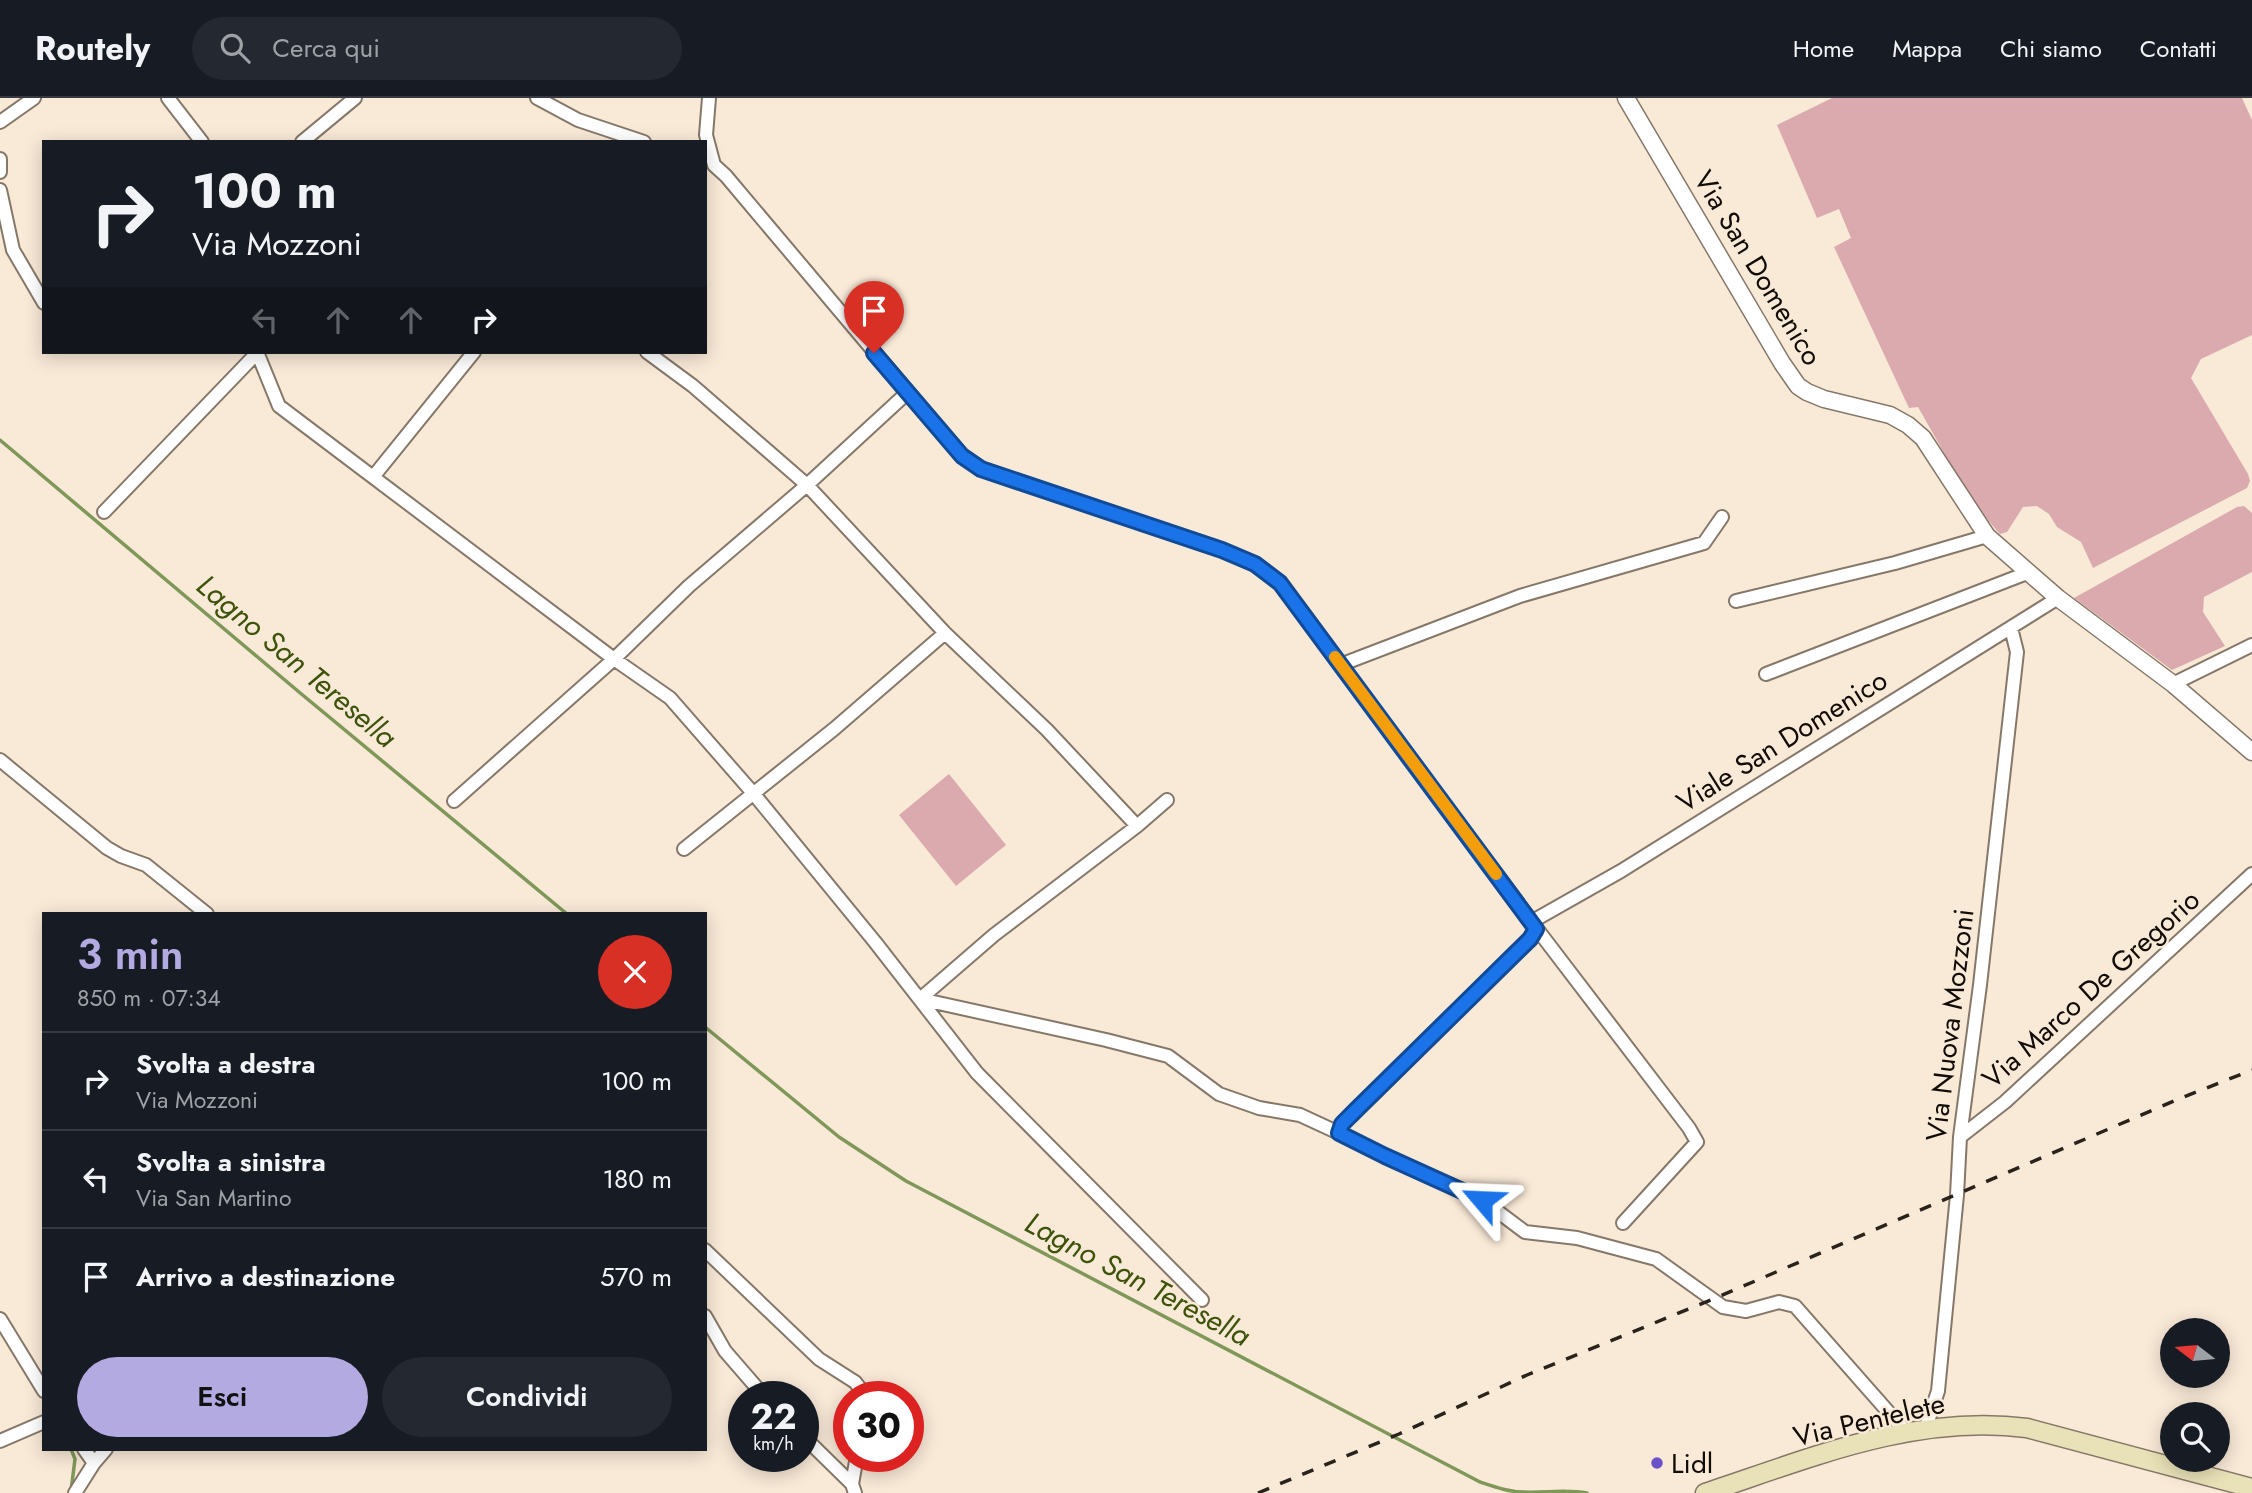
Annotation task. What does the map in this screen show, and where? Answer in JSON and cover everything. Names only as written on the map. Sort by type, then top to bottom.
[{"type":"main road","name":"Via Pentelete","points":[[1704,1493],[1825,1453],[1926,1427],[1998,1424],[2027,1428],[2252,1488]]},
{"type":"street","points":[[0,122],[34,98]]},
{"type":"street","points":[[167,98],[200,140]]},
{"type":"street","points":[[304,140],[355,98]]},
{"type":"street","points":[[537,98],[578,120],[626,139]]},
{"type":"street","points":[[707,140],[709,98]]},
{"type":"street","name":"Via San Domenico","points":[[1626,98],[1798,386],[1824,399],[1890,415],[1908,425],[1923,438],[1987,536],[2027,573],[2173,684],[2252,752]]},
{"type":"street","points":[[707,142],[710,164],[726,176],[962,456],[981,469],[1222,550],[1255,564],[1280,583],[1698,1142],[1623,1223]]},
{"type":"street","points":[[0,159],[0,172]]},
{"type":"street","points":[[0,190],[13,250],[42,300]]},
{"type":"street","points":[[104,512],[255,354]]},
{"type":"street","points":[[258,354],[279,407],[614,659],[670,698],[753,793],[977,1073],[1202,1300]]},
{"type":"street","points":[[373,477],[472,354]]},
{"type":"street","points":[[650,354],[693,386],[807,485],[945,633],[1047,730],[1137,826]]},
{"type":"street","points":[[454,801],[614,659],[689,586],[807,485],[907,393]]},
{"type":"street","points":[[1340,665],[1520,596],[1704,543],[1722,517]]},
{"type":"street","points":[[1737,601],[1895,563],[1987,536]]},
{"type":"street","points":[[1766,674],[2027,573]]},
{"type":"street","name":"Viale San Domenico","points":[[1339,1133],[1342,1124],[1530,939],[1534,926],[2058,598]]},
{"type":"street","name":"Via Nuova Mozzoni","points":[[1926,1427],[1938,1391],[1960,1137],[1980,985],[2017,652],[2011,628]]},
{"type":"street","points":[[684,849],[834,729],[945,633]]},
{"type":"street","points":[[2173,684],[2252,645]]},
{"type":"street","points":[[0,760],[107,848],[146,864],[205,912]]},
{"type":"street","points":[[920,999],[995,935],[1167,800]]},
{"type":"street","name":"Via Marco De Gregorio","points":[[1960,1137],[2005,1102],[2252,874]]},
{"type":"street","points":[[920,999],[1168,1056],[1219,1094],[1259,1108],[1300,1115],[1469,1193],[1525,1232],[1577,1238],[1656,1259],[1723,1307],[1746,1311],[1779,1302],[1795,1306],[1906,1432]]},
{"type":"street","points":[[707,1252],[819,1359],[853,1381]]},
{"type":"street","points":[[0,1319],[42,1388]]},
{"type":"street","points":[[707,1319],[725,1351],[751,1381]]},
{"type":"street","points":[[0,1441],[42,1423]]},
{"type":"street","points":[[85,1451],[94,1463]]},
{"type":"street","points":[[75,1493],[104,1451]]},
{"type":"street","points":[[819,1453],[854,1489]]},
{"type":"shaded area","points":[[1832,98],[2242,98],[2252,120],[2252,335],[2201,359],[2191,378],[2248,474],[2250,481],[2247,488],[2093,568],[2081,542],[2057,527],[2049,514],[2037,506],[2023,507],[2007,532],[2000,534],[1966,489],[1918,407],[1909,408],[1834,247],[1851,238],[1839,209],[1817,218],[1777,125]]},
{"type":"shaded area","points":[[2244,506],[2252,513],[2252,572],[2204,597],[2203,612],[2225,646],[2172,670],[2074,598],[2237,507]]},
{"type":"shaded area","points":[[949,774],[1006,845],[956,886],[899,815]]},
{"type":"waterway","name":"Lagno San Teresella","points":[[0,440],[565,912]]},
{"type":"waterway","name":"Lagno San Teresella","points":[[707,1029],[839,1137],[906,1181],[1480,1482],[1518,1492],[1587,1493]]},
{"type":"waterway","points":[[71,1491],[75,1459],[72,1451]]},
{"type":"railway","points":[[1258,1493],[1399,1434],[1527,1375],[1718,1297],[2176,1100],[2252,1070]]},
{"type":"slow traffic","points":[[1335,657],[1496,874]]},
{"type":"place","name":"Lidl","points":[[1657,1463]]},
{"type":"route","points":[[874,353],[962,456],[981,469],[1241,557],[1280,583],[1536,929],[1530,939],[1342,1124],[1339,1133],[1482,1200]]}]
